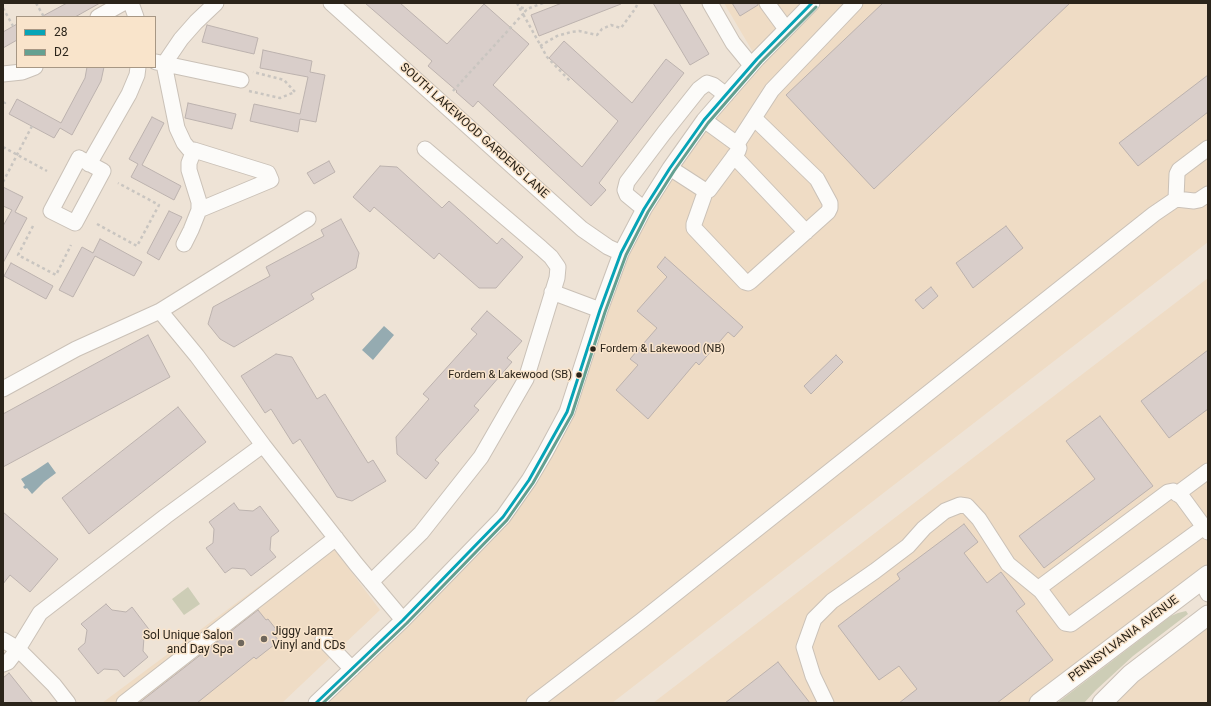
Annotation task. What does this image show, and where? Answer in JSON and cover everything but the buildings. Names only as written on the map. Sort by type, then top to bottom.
[{"type":"main road","name":"PENNSYLVANIA AVENUE","points":[[1039,703],[1206,583]]},
{"type":"main road","points":[[1102,703],[1131,674],[1208,615]]},
{"type":"street","points":[[100,16],[123,3]]},
{"type":"street","points":[[131,3],[136,16]]},
{"type":"street","points":[[159,63],[196,22],[216,3]]},
{"type":"street","name":"SOUTH LAKEWOOD GARDENS LANE","points":[[331,3],[582,229],[608,247],[621,253]]},
{"type":"street","points":[[710,3],[733,43],[751,65]]},
{"type":"street","points":[[767,3],[786,29]]},
{"type":"street","points":[[316,703],[403,620],[503,518],[529,480],[567,412],[600,310],[621,253],[644,209],[670,168],[704,120],[751,65],[812,3]]},
{"type":"street","points":[[754,118],[816,179],[830,203],[830,208],[828,212],[748,283],[745,282],[694,228],[694,224],[706,190],[709,190],[735,150],[754,118],[772,90],[855,3]]},
{"type":"street","points":[[159,63],[247,81]]},
{"type":"street","points":[[159,63],[177,128],[184,144],[189,149],[268,172],[271,180],[199,210]]},
{"type":"street","points":[[3,74],[22,72],[32,68]]},
{"type":"street","points":[[90,164],[129,94],[137,75],[138,68]]},
{"type":"street","points":[[644,209],[627,195],[625,190],[627,182],[699,89],[707,83],[713,85],[726,95]]},
{"type":"street","points":[[704,120],[735,150],[806,232]]},
{"type":"street","points":[[1176,199],[1177,174],[1208,148]]},
{"type":"street","points":[[371,582],[421,533],[481,457],[526,379],[557,278],[558,267],[551,257],[425,149]]},
{"type":"street","points":[[184,244],[199,210],[199,202],[189,170],[189,163],[194,150]]},
{"type":"street","points":[[670,168],[706,190]]},
{"type":"street","points":[[534,703],[647,616],[1141,224],[1176,199],[1194,201],[1199,200],[1208,194]]},
{"type":"street","points":[[3,389],[76,348],[160,311],[308,219]]},
{"type":"street","points":[[552,292],[600,310]]},
{"type":"street","points":[[160,311],[197,356],[263,445],[336,538],[403,620]]},
{"type":"street","points":[[3,664],[8,662],[18,649],[40,613],[166,516],[263,445]]},
{"type":"street","points":[[1177,494],[1208,471]]},
{"type":"street","points":[[826,703],[813,676],[804,647],[814,619],[832,601],[876,571],[908,546],[924,528],[945,511],[960,505],[967,506],[979,519],[1008,564],[1041,591],[1065,623],[1071,624],[1206,529],[1182,497],[1173,491],[1168,492],[1043,584],[1041,591]]},
{"type":"street","points":[[124,703],[336,538]]},
{"type":"street","points":[[323,639],[352,669]]},
{"type":"street","points":[[3,640],[18,649],[54,685],[68,703]]},
{"type":"path","points":[[36,3],[43,16]]},
{"type":"path","points":[[517,3],[550,62],[570,81]]},
{"type":"path","points":[[453,91],[527,9],[543,3]]},
{"type":"path","points":[[540,46],[557,36],[571,32],[579,31],[597,35],[606,26],[611,25],[621,28],[636,9],[638,3]]},
{"type":"path","points":[[519,7],[527,9]]},
{"type":"path","points":[[3,8],[13,26]]},
{"type":"path","points":[[284,80],[295,92],[280,98],[247,81],[284,80]]},
{"type":"path","points":[[3,102],[5,103],[3,107]]},
{"type":"path","points":[[3,182],[32,126]]},
{"type":"path","points":[[3,147],[47,171]]},
{"type":"path","points":[[97,224],[137,246],[158,205],[118,183]]},
{"type":"path","points":[[33,226],[18,254],[56,275],[71,245]]},
{"type":"shaded area","points":[[724,3],[1208,3],[1208,242],[612,703],[316,703],[503,518],[545,453],[644,209],[757,59]]},
{"type":"shaded area","points":[[1208,278],[1208,575],[1039,703],[653,703]]},
{"type":"shaded area","points":[[325,537],[380,610],[282,703],[102,703]]},
{"type":"shaded area","points":[[1208,615],[1208,703],[1102,703]]},
{"type":"green space","points":[[188,587],[200,604],[184,615],[172,599]]},
{"type":"green space","points":[[1186,611],[1188,614],[1133,656],[1084,703],[1057,703],[1171,616]]},
{"type":"water","points":[[384,326],[394,335],[373,360],[362,350]]},
{"type":"water","points":[[48,462],[56,473],[32,494],[27,488],[25,489],[23,487],[25,485],[21,479]]},
{"type":"transit line","name":"28","points":[[316,703],[403,620],[503,517],[529,480],[567,412],[600,310],[621,253],[644,209],[670,168],[704,120],[757,59],[812,3]]},
{"type":"transit line","name":"D2","points":[[323,703],[407,623],[507,520],[533,483],[572,414],[605,312],[626,255],[648,212],[674,171],[708,123],[761,62],[816,7]]},
{"type":"place","name":"Fordem & Lakewood (NB)","points":[[593,349]]},
{"type":"place","name":"Fordem & Lakewood (SB)","points":[[579,375]]},
{"type":"place","name":"Jiggy Jamz Vinyl and CDs","points":[[264,639]]},
{"type":"place","name":"Sol Unique Salon and Day Spa","points":[[241,643]]}]
